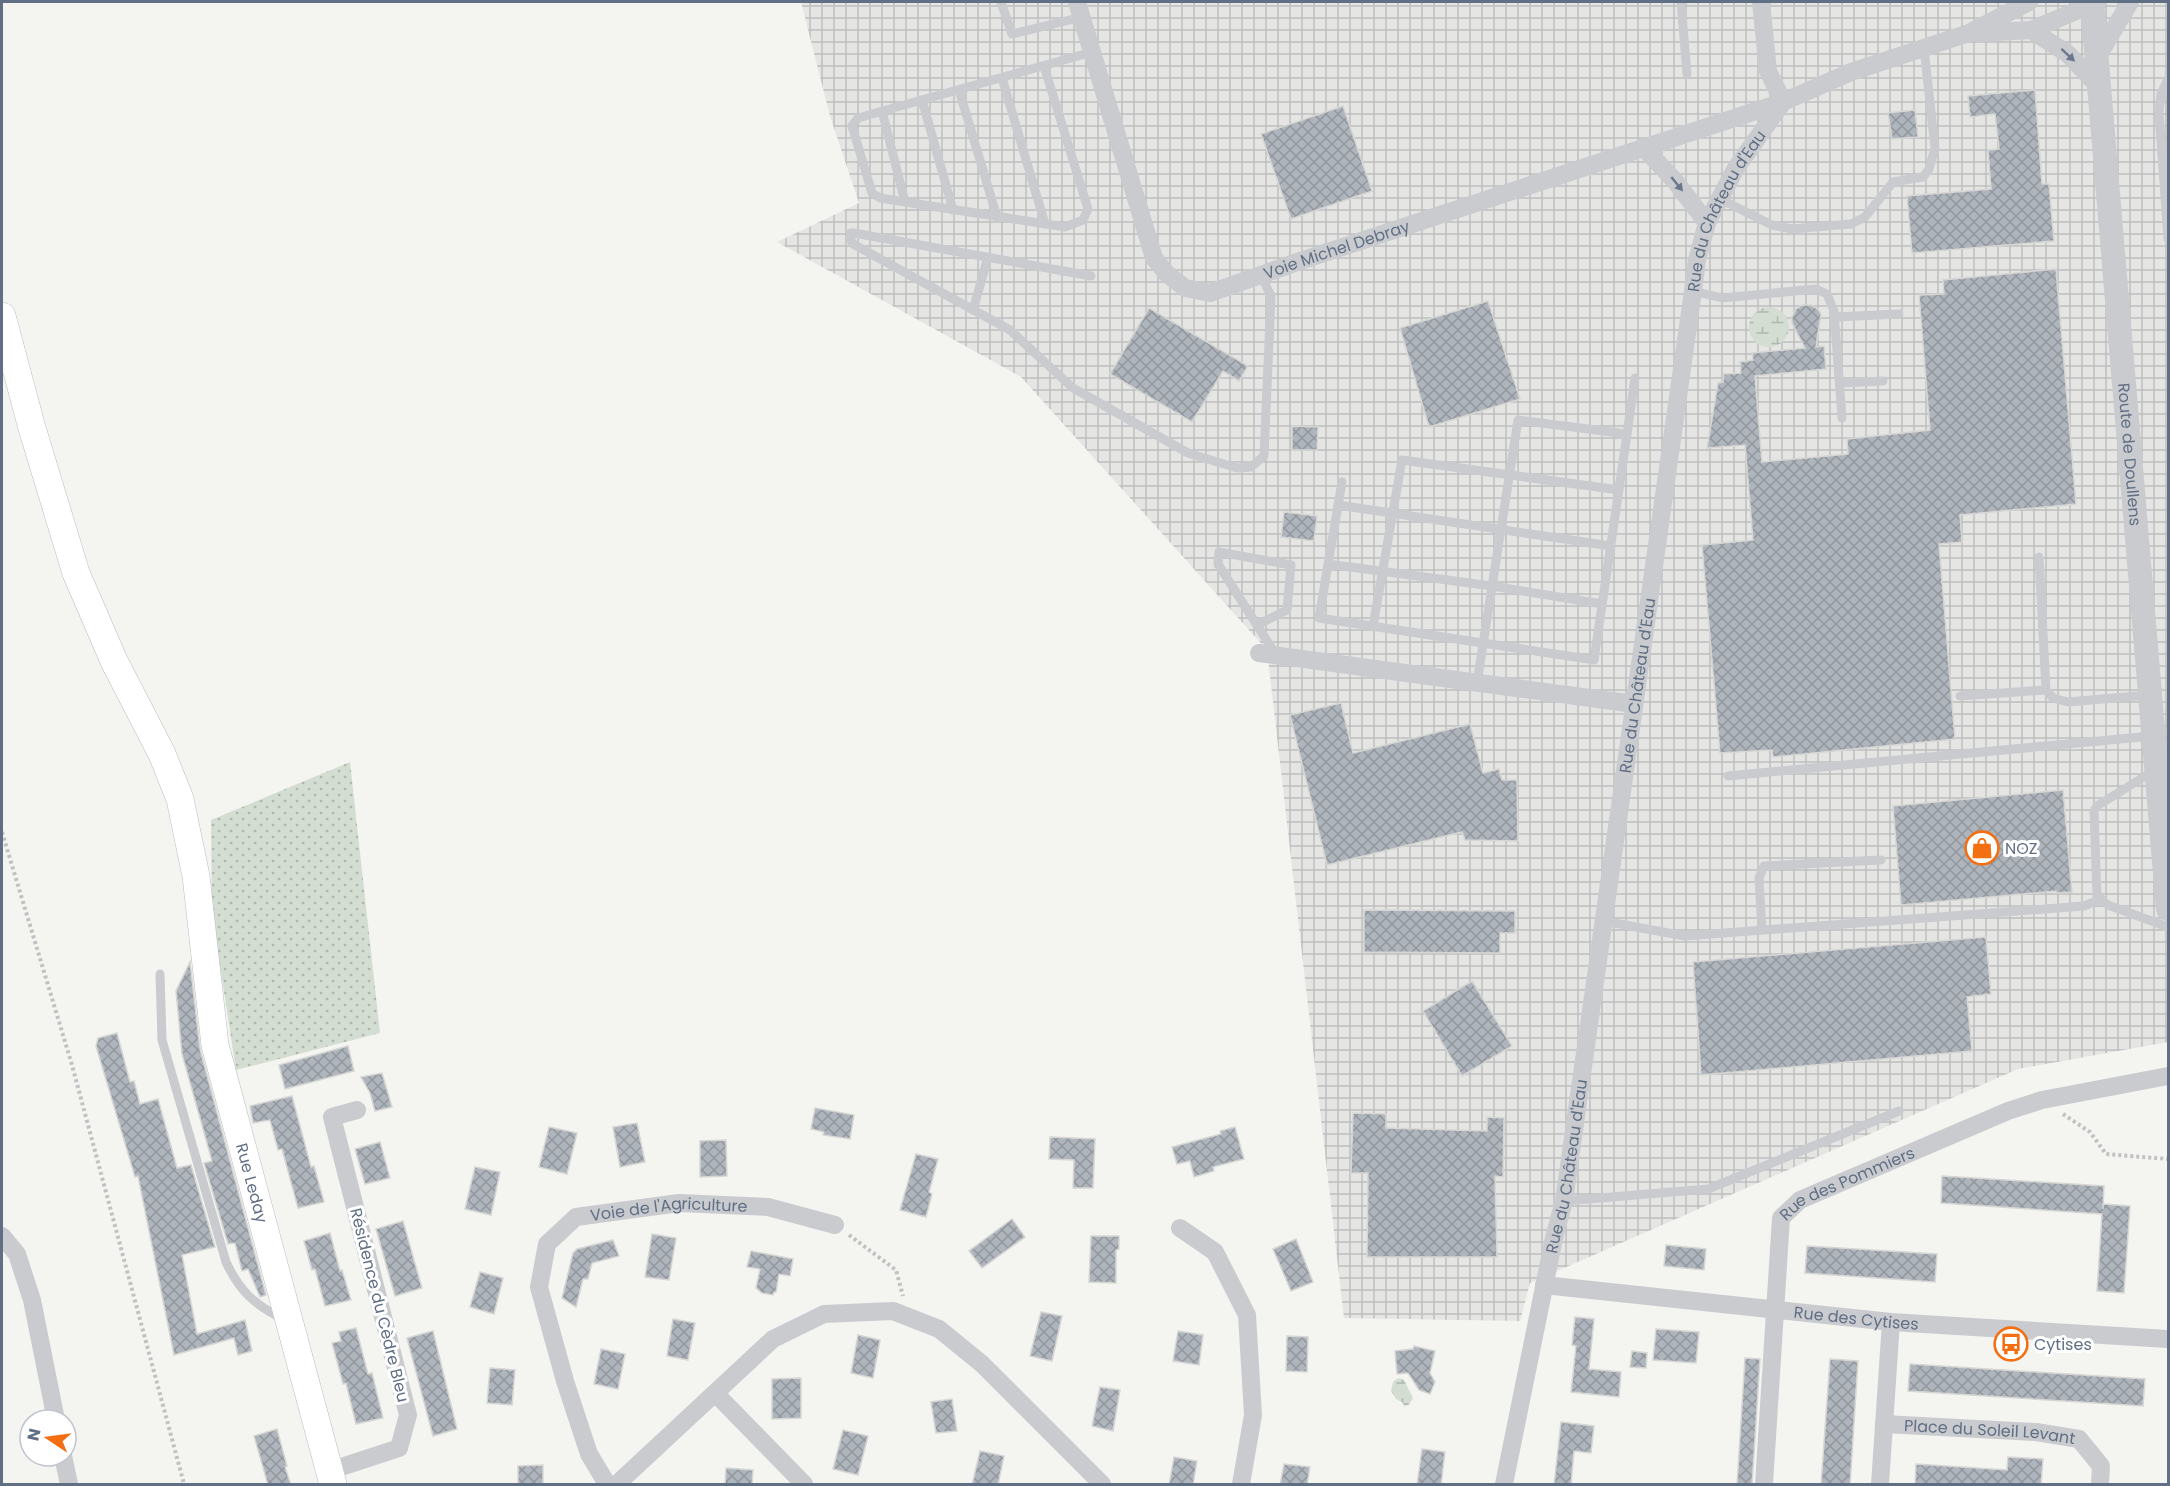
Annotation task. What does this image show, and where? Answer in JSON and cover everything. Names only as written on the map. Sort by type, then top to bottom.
[{"type":"main road","name":"Rue Leday","points":[[2,316],[32,428],[76,573],[114,661],[162,754],[180,799],[196,876],[215,1046],[331,1478]]},
{"type":"street","points":[[1761,2],[1768,71],[1783,102],[1851,72],[1969,33],[2029,2]]},
{"type":"street","points":[[1969,33],[2031,30],[2093,2]]},
{"type":"street","name":"Route de Doullens","points":[[2093,2],[2169,909]]},
{"type":"street","points":[[2097,58],[2130,2]]},
{"type":"street","name":"Voie Michel Debray","points":[[1079,9],[1154,258],[1166,273],[1185,288],[1210,293],[1783,102]]},
{"type":"street","points":[[2031,30],[2068,54],[2100,88]]},
{"type":"street","name":"Rue du Château d'Eau","points":[[1504,1485],[1544,1285],[1564,1201],[1697,260],[1707,223],[1736,168],[1783,102]]},
{"type":"street","points":[[1643,147],[1675,181],[1707,223]]},
{"type":"street","points":[[1268,655],[1634,704]]},
{"type":"street","name":"Rue des Pommiers","points":[[1764,1485],[1781,1218],[1800,1200],[2008,1111],[2042,1100],[2169,1076]]},
{"type":"street","name":"Résidence du Cèdre Bleu","points":[[331,1478],[399,1448],[408,1415],[332,1117],[357,1110]]},
{"type":"street","name":"Voie de l'Agriculture","points":[[607,1485],[589,1454],[565,1381],[539,1287],[547,1244],[576,1217],[679,1203],[768,1207],[835,1225]]},
{"type":"street","points":[[1180,1228],[1215,1252],[1247,1315],[1253,1415],[1242,1485]]},
{"type":"street","points":[[2,1236],[16,1254],[32,1300],[54,1408]]},
{"type":"street","name":"Rue des Cytises","points":[[1544,1285],[1891,1322],[2169,1339]]},
{"type":"street","points":[[617,1485],[773,1339],[824,1314],[893,1311],[939,1329],[982,1364],[1102,1485]]},
{"type":"street","points":[[1880,1485],[1891,1322]]},
{"type":"street","points":[[716,1394],[804,1485]]},
{"type":"street","name":"Place du Soleil Levant","points":[[1884,1424],[2036,1432],[2079,1439],[2101,1466],[2100,1485]]},
{"type":"street","points":[[65,1468],[69,1485]]},
{"type":"lane","points":[[1001,2],[1012,34],[1079,9]]},
{"type":"lane","points":[[1681,2],[1687,74]]},
{"type":"lane","points":[[1720,199],[1772,225],[1792,229],[1851,224],[1865,217],[1893,182],[1923,177],[1929,169],[1935,148],[1924,48]]},
{"type":"lane","points":[[1044,66],[1088,209],[1083,219],[1065,227],[880,198],[872,193],[852,126],[858,118],[1092,52]]},
{"type":"lane","points":[[1002,78],[1045,224]]},
{"type":"lane","points":[[2169,79],[2161,94],[2159,112],[2169,238]]},
{"type":"lane","points":[[959,90],[997,217]]},
{"type":"lane","points":[[922,100],[953,210]]},
{"type":"lane","points":[[882,111],[905,202]]},
{"type":"lane","points":[[1091,276],[851,233],[850,238],[853,244],[1010,330],[1073,387],[1188,453],[1237,468],[1251,466],[1264,456],[1270,296],[1261,275]]},
{"type":"lane","points":[[973,310],[988,257]]},
{"type":"lane","points":[[1693,291],[1722,298],[1816,289],[1827,294],[1835,317],[1842,418]]},
{"type":"lane","points":[[1835,317],[1899,314]]},
{"type":"lane","points":[[1342,482],[1319,618],[1594,660],[1635,378]]},
{"type":"lane","points":[[1840,383],[1883,381]]},
{"type":"lane","points":[[1478,683],[1518,420],[1627,434]]},
{"type":"lane","points":[[1373,626],[1402,460],[1619,490]]},
{"type":"lane","points":[[1338,505],[1611,546]]},
{"type":"lane","points":[[1257,625],[1287,610],[1291,565],[1219,552],[1218,564],[1257,625],[1268,655]]},
{"type":"lane","points":[[2039,557],[2046,690],[2053,698],[2068,702],[2151,694]]},
{"type":"lane","points":[[1328,564],[1492,586],[1602,604]]},
{"type":"lane","points":[[1960,696],[2046,690]]},
{"type":"lane","points":[[1728,776],[2154,736]]},
{"type":"lane","points":[[2157,768],[2097,806],[2094,812],[2097,896],[2108,906],[2169,927]]},
{"type":"lane","points":[[1762,930],[1759,878],[1764,866],[1881,860]]},
{"type":"lane","points":[[1603,921],[1685,936],[2084,906],[2101,899]]},
{"type":"lane","points":[[160,974],[162,1040],[226,1262],[236,1283],[248,1296],[265,1310],[289,1322]]},
{"type":"lane","points":[[1564,1201],[1708,1189],[1899,1111]]},
{"type":"path","points":[[2,832],[72,1065],[184,1485]]},
{"type":"path","points":[[2042,1100],[2091,1132],[2106,1154],[2169,1159]]},
{"type":"path","points":[[835,1225],[896,1270],[908,1317]]},
{"type":"shaded area","points":[[801,2],[2168,2],[2168,1042],[2018,1069],[1530,1283],[1520,1321],[1344,1318],[1267,650],[1021,377],[777,242],[859,203],[830,116]]},
{"type":"green space","points":[[1769,307],[1777,308],[1783,313],[1788,319],[1788,335],[1783,341],[1777,346],[1769,347],[1761,346],[1755,341],[1750,335],[1749,327],[1750,319],[1755,313],[1761,308]]},
{"type":"green space","points":[[350,762],[380,1033],[236,1070],[212,914],[211,820]]},
{"type":"green space","points":[[1398,1378],[1404,1380],[1413,1398],[1409,1405],[1404,1406],[1391,1391],[1393,1382]]},
{"type":"building","points":[[2035,90],[2042,184],[2049,184],[2054,241],[1912,253],[1907,196],[1991,189],[1988,150],[1999,149],[1995,114],[1970,117],[1968,96]]},
{"type":"building","points":[[1343,106],[1372,191],[1291,219],[1261,134]]},
{"type":"building","points":[[1915,110],[1918,137],[1892,139],[1888,113]]},
{"type":"building","points":[[2056,269],[2076,504],[1960,515],[1962,542],[1939,544],[1955,739],[1773,757],[1772,750],[1720,753],[1702,545],[1753,540],[1745,445],[1707,448],[1718,383],[1723,382],[1724,374],[1741,373],[1740,362],[1753,360],[1752,353],[1805,348],[1792,323],[1792,317],[1796,309],[1802,305],[1811,305],[1821,314],[1816,347],[1824,346],[1826,369],[1755,376],[1762,462],[1848,454],[1847,439],[1930,430],[1919,295],[1944,294],[1943,280]]},
{"type":"building","points":[[1488,301],[1520,399],[1429,427],[1400,328]]},
{"type":"building","points":[[1149,308],[1248,366],[1239,381],[1223,371],[1192,422],[1110,374]]},
{"type":"building","points":[[1292,426],[1318,427],[1317,450],[1292,450]]},
{"type":"building","points":[[1284,512],[1317,516],[1314,541],[1281,537]]},
{"type":"building","points":[[1341,703],[1353,753],[1470,724],[1483,773],[1499,769],[1502,780],[1517,780],[1518,841],[1465,840],[1462,832],[1327,865],[1290,715]]},
{"type":"building","name":"NOZ","points":[[2063,790],[2072,892],[2057,893],[2056,891],[1901,905],[1893,806]]},
{"type":"building","points":[[1364,910],[1515,911],[1515,933],[1500,933],[1500,953],[1364,952]]},
{"type":"building","points":[[1986,937],[1991,994],[1967,997],[1972,1051],[1701,1075],[1693,962]]},
{"type":"building","points":[[190,962],[200,1049],[266,1295],[260,1297],[248,1269],[242,1271],[235,1243],[228,1244],[204,1163],[212,1161],[182,1054],[176,991]]},
{"type":"building","points":[[1472,981],[1512,1046],[1462,1076],[1423,1011]]},
{"type":"building","points":[[117,1033],[130,1082],[134,1081],[140,1104],[158,1099],[177,1168],[191,1165],[215,1247],[182,1255],[197,1334],[245,1320],[252,1351],[238,1355],[234,1338],[174,1355],[138,1176],[135,1177],[96,1046],[98,1038]]},
{"type":"building","points":[[348,1046],[354,1071],[285,1089],[279,1065]]},
{"type":"building","points":[[382,1073],[392,1107],[375,1111],[370,1093],[361,1077]]},
{"type":"building","points":[[292,1096],[311,1167],[314,1166],[324,1202],[298,1208],[282,1149],[278,1150],[270,1120],[253,1123],[250,1106]]},
{"type":"building","points":[[815,1108],[854,1115],[850,1139],[823,1135],[824,1132],[811,1129]]},
{"type":"building","points":[[1353,1113],[1386,1114],[1386,1128],[1487,1131],[1487,1117],[1504,1118],[1503,1177],[1495,1176],[1497,1257],[1367,1257],[1368,1173],[1351,1173]]},
{"type":"building","points":[[637,1123],[645,1162],[620,1167],[613,1127]]},
{"type":"building","points":[[549,1127],[577,1133],[567,1174],[539,1167]]},
{"type":"building","points":[[1235,1127],[1244,1159],[1213,1167],[1214,1171],[1194,1177],[1190,1161],[1177,1164],[1172,1147],[1221,1134],[1220,1131]]},
{"type":"building","points":[[1050,1137],[1095,1139],[1093,1188],[1073,1188],[1074,1160],[1049,1159]]},
{"type":"building","points":[[726,1140],[727,1176],[700,1177],[700,1141]]},
{"type":"building","points":[[380,1142],[390,1178],[365,1184],[355,1149]]},
{"type":"building","points":[[916,1154],[938,1159],[929,1192],[932,1194],[926,1217],[900,1210]]},
{"type":"building","points":[[475,1167],[500,1172],[491,1215],[465,1209]]},
{"type":"building","points":[[1942,1176],[2104,1186],[2103,1204],[2130,1206],[2124,1293],[2097,1291],[2102,1214],[1941,1203]]},
{"type":"building","points":[[1012,1219],[1025,1237],[982,1268],[969,1251]]},
{"type":"building","points":[[403,1221],[422,1288],[395,1296],[376,1229]]},
{"type":"building","points":[[330,1233],[340,1271],[342,1270],[351,1300],[325,1306],[315,1269],[312,1270],[304,1241]]},
{"type":"building","points":[[652,1234],[676,1238],[669,1280],[645,1277]]},
{"type":"building","points":[[1091,1236],[1119,1236],[1119,1249],[1116,1250],[1116,1283],[1089,1282]]},
{"type":"building","points":[[1296,1239],[1313,1282],[1291,1291],[1273,1249]]},
{"type":"building","points":[[613,1240],[619,1256],[592,1263],[588,1279],[583,1279],[576,1307],[562,1298],[573,1253],[577,1249]]},
{"type":"building","points":[[1666,1245],[1706,1249],[1704,1270],[1664,1266]]},
{"type":"building","points":[[1807,1246],[1937,1254],[1935,1282],[1805,1273]]},
{"type":"building","points":[[751,1251],[793,1259],[790,1276],[779,1274],[776,1292],[773,1295],[762,1293],[756,1288],[760,1269],[747,1267]]},
{"type":"building","points":[[480,1272],[503,1278],[494,1314],[470,1307]]},
{"type":"building","points":[[1041,1312],[1062,1316],[1052,1361],[1030,1356]]},
{"type":"building","points":[[1575,1317],[1594,1319],[1589,1369],[1621,1372],[1619,1397],[1571,1392],[1576,1346],[1572,1345]]},
{"type":"building","points":[[673,1319],[695,1323],[688,1360],[667,1356]]},
{"type":"building","points":[[356,1328],[368,1374],[372,1373],[383,1418],[356,1424],[346,1383],[343,1384],[332,1343],[341,1341],[339,1332]]},
{"type":"building","points":[[1656,1329],[1699,1332],[1696,1363],[1653,1360]]},
{"type":"building","points":[[433,1331],[457,1429],[433,1436],[407,1338]]},
{"type":"building","points":[[1178,1331],[1203,1335],[1199,1365],[1173,1361]]},
{"type":"building","points":[[858,1335],[880,1340],[873,1378],[851,1373]]},
{"type":"building","points":[[1287,1336],[1308,1337],[1307,1372],[1286,1371]]},
{"type":"building","points":[[1414,1346],[1435,1351],[1430,1373],[1435,1382],[1430,1394],[1419,1390],[1408,1373],[1397,1374],[1395,1351],[1413,1349]]},
{"type":"building","points":[[601,1349],[625,1354],[618,1389],[594,1384]]},
{"type":"building","points":[[1632,1351],[1647,1353],[1646,1368],[1630,1367]]},
{"type":"building","points":[[1745,1358],[1760,1359],[1752,1485],[1737,1485]]},
{"type":"building","points":[[1830,1359],[1858,1361],[1850,1485],[1821,1485]]},
{"type":"building","points":[[1910,1364],[2145,1379],[2143,1406],[1908,1391]]},
{"type":"building","points":[[490,1368],[515,1370],[512,1405],[487,1403]]},
{"type":"building","points":[[801,1378],[801,1418],[772,1419],[772,1379]]},
{"type":"building","points":[[1100,1387],[1120,1390],[1113,1431],[1092,1426]]},
{"type":"building","points":[[952,1399],[957,1431],[936,1433],[931,1402]]},
{"type":"building","points":[[1561,1422],[1594,1426],[1591,1453],[1574,1451],[1571,1485],[1554,1485]]},
{"type":"building","points":[[277,1429],[291,1485],[268,1485],[254,1436]]},
{"type":"building","points":[[843,1430],[868,1436],[858,1475],[833,1469]]},
{"type":"building","points":[[1422,1449],[1445,1452],[1441,1485],[1417,1485]]},
{"type":"building","points":[[980,1451],[1004,1456],[998,1485],[972,1485]]},
{"type":"building","points":[[1174,1457],[1197,1461],[1193,1485],[1169,1485]]},
{"type":"building","points":[[2008,1457],[2043,1459],[2041,1485],[1915,1485],[1916,1464],[2007,1470]]},
{"type":"building","points":[[1284,1464],[1310,1467],[1307,1485],[1280,1485]]},
{"type":"building","points":[[543,1465],[543,1485],[518,1485],[518,1466]]},
{"type":"building","points":[[726,1468],[753,1470],[752,1485],[725,1485]]},
{"type":"place","name":"NOZ","points":[[1982,848]]},
{"type":"place","name":"Cytises","points":[[2011,1344]]}]
